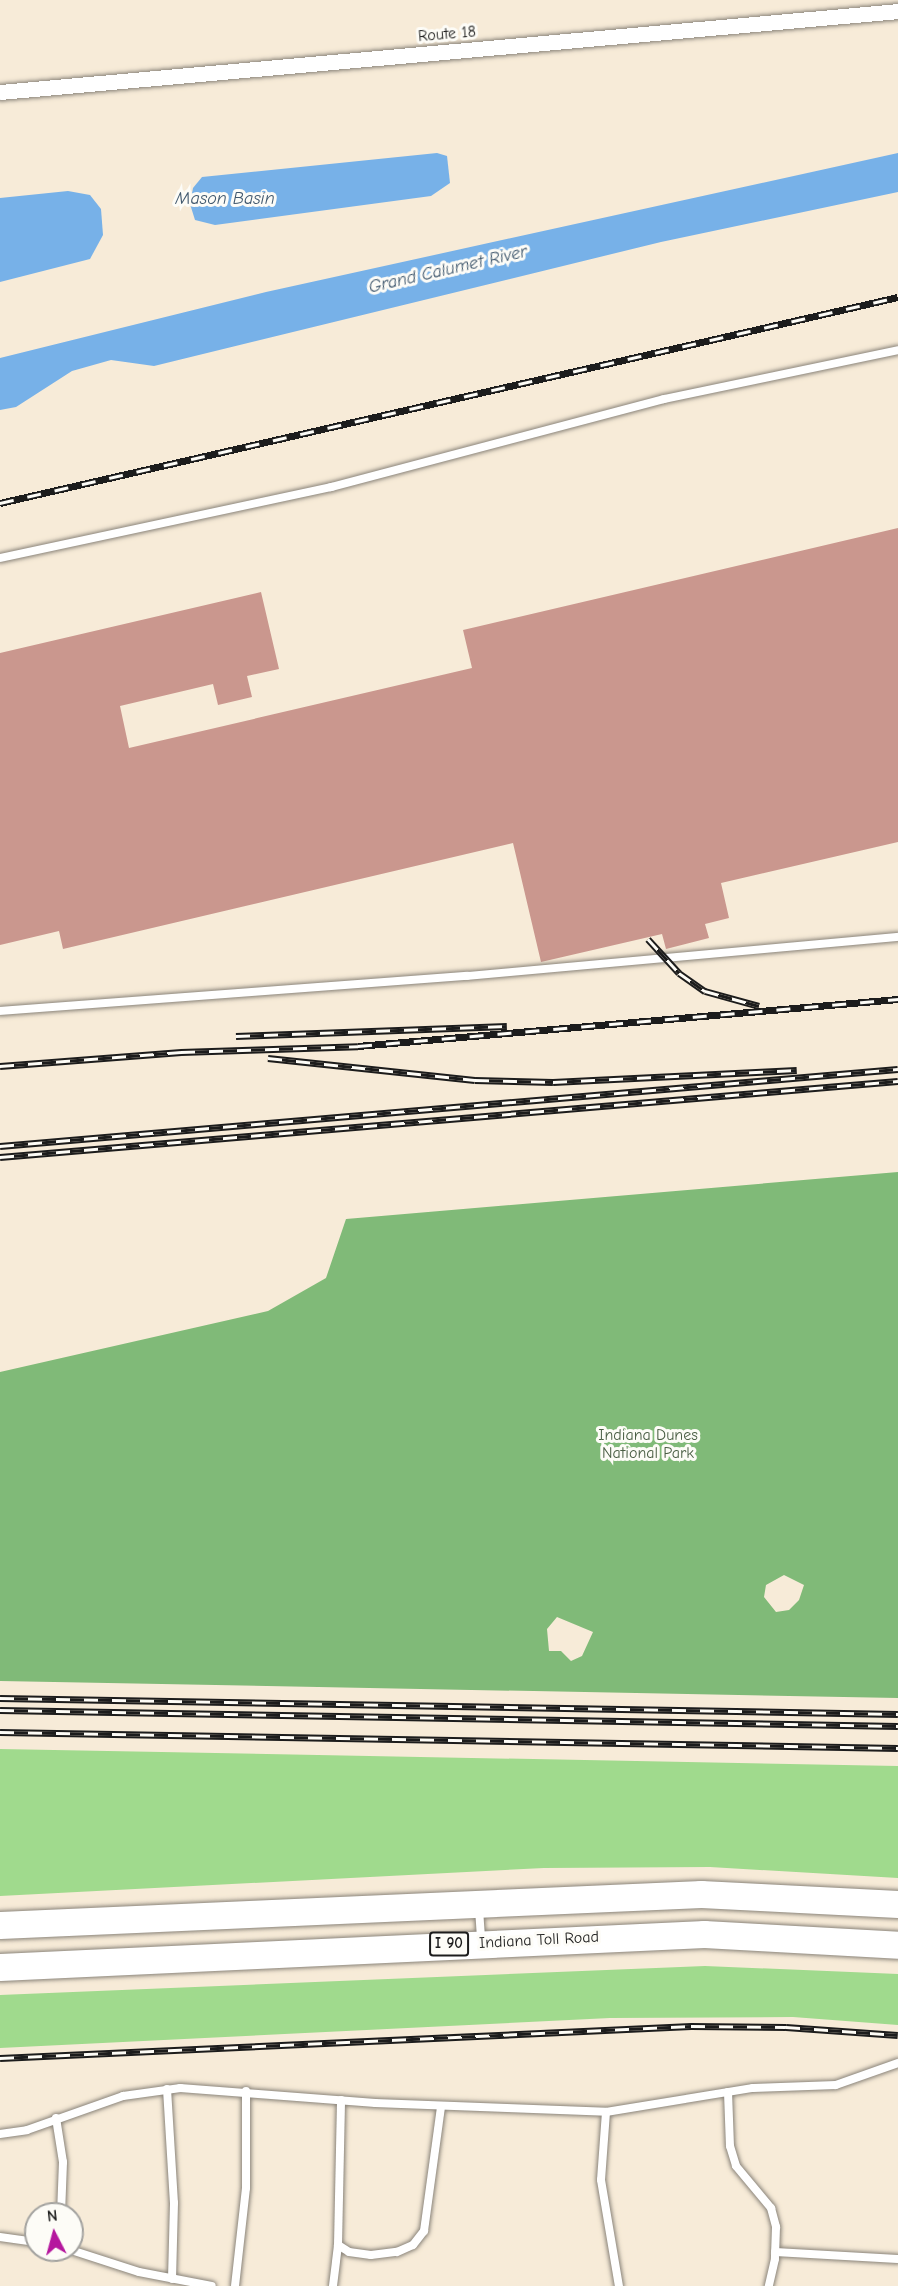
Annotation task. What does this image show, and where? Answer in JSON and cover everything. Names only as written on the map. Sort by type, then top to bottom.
[{"type":"highway","points":[[0,1925],[479,1901],[702,1894],[898,1904]]},
{"type":"highway","name":"Indiana Toll Road","points":[[0,1967],[481,1942],[704,1934],[898,1945]]},
{"type":"street","name":"Route 18","points":[[0,92],[898,11]]},
{"type":"lane","points":[[0,558],[331,487],[664,399],[898,350]]},
{"type":"lane","points":[[0,1011],[467,976],[898,937]]},
{"type":"lane","points":[[479,1901],[481,1942]]},
{"type":"lane","points":[[0,2134],[27,2130],[123,2096],[167,2090],[246,2091],[441,2107],[606,2112],[728,2092],[836,2085],[898,2063]]},
{"type":"lane","points":[[167,2090],[174,2192],[172,2279]]},
{"type":"lane","points":[[235,2286],[246,2188],[246,2091]]},
{"type":"lane","points":[[728,2092],[730,2146],[745,2181],[771,2208],[776,2227],[775,2252],[769,2286]]},
{"type":"lane","points":[[333,2286],[338,2245],[340,2100]]},
{"type":"lane","points":[[338,2245],[349,2252],[371,2255],[397,2252],[413,2245],[424,2231],[441,2107]]},
{"type":"lane","points":[[606,2112],[601,2180],[619,2286]]},
{"type":"lane","points":[[56,2118],[63,2162],[61,2202]]},
{"type":"lane","points":[[0,2237],[24,2240]]},
{"type":"lane","points":[[775,2252],[898,2259]]},
{"type":"lane","points":[[84,2254],[172,2279],[212,2286]]},
{"type":"green space","name":"Indiana Dunes National Park","points":[[898,1172],[898,1698],[0,1681],[0,1372],[268,1311],[326,1278],[346,1219]],"holes":[[[784,1575],[804,1585],[799,1600],[789,1610],[776,1612],[764,1597],[766,1585]],[[557,1617],[593,1632],[582,1656],[571,1661],[561,1651],[549,1651],[547,1629]]]},
{"type":"green space","points":[[0,1749],[898,1766],[898,1878],[710,1867],[544,1868],[0,1896]]},
{"type":"green space","points":[[705,1966],[898,1974],[898,2025],[793,2017],[610,2018],[0,2048],[0,1995]]},
{"type":"water","name":"Mason Basin","points":[[437,153],[447,156],[450,183],[431,196],[215,225],[195,220],[190,204],[193,188],[202,177]]},
{"type":"water","name":"Grand Calumet River","points":[[898,153],[898,192],[661,242],[154,366],[111,360],[72,371],[16,407],[0,410],[0,358],[266,292]]},
{"type":"water","points":[[68,191],[90,195],[101,209],[103,235],[90,259],[0,282],[0,198]]},
{"type":"building","points":[[898,528],[898,842],[721,883],[729,918],[705,924],[709,938],[666,949],[662,934],[541,962],[513,843],[63,949],[59,931],[0,945],[0,653],[261,592],[279,669],[247,676],[252,697],[218,705],[213,684],[120,706],[129,748],[472,668],[463,630]]},
{"type":"railway","points":[[0,503],[898,297]]},
{"type":"railway","points":[[648,939],[679,973],[705,991],[759,1006]]},
{"type":"railway","points":[[0,1066],[181,1052],[358,1046],[898,999]]},
{"type":"railway","points":[[236,1036],[507,1026]]},
{"type":"railway","points":[[268,1058],[475,1080],[553,1082],[797,1070]]},
{"type":"railway","points":[[0,1146],[898,1069]]},
{"type":"railway","points":[[0,1157],[898,1081]]},
{"type":"railway","points":[[0,1698],[898,1714]]},
{"type":"railway","points":[[0,1710],[898,1726]]},
{"type":"railway","points":[[0,1732],[898,1748]]},
{"type":"railway","points":[[0,2058],[691,2026],[786,2027],[898,2035]]}]
